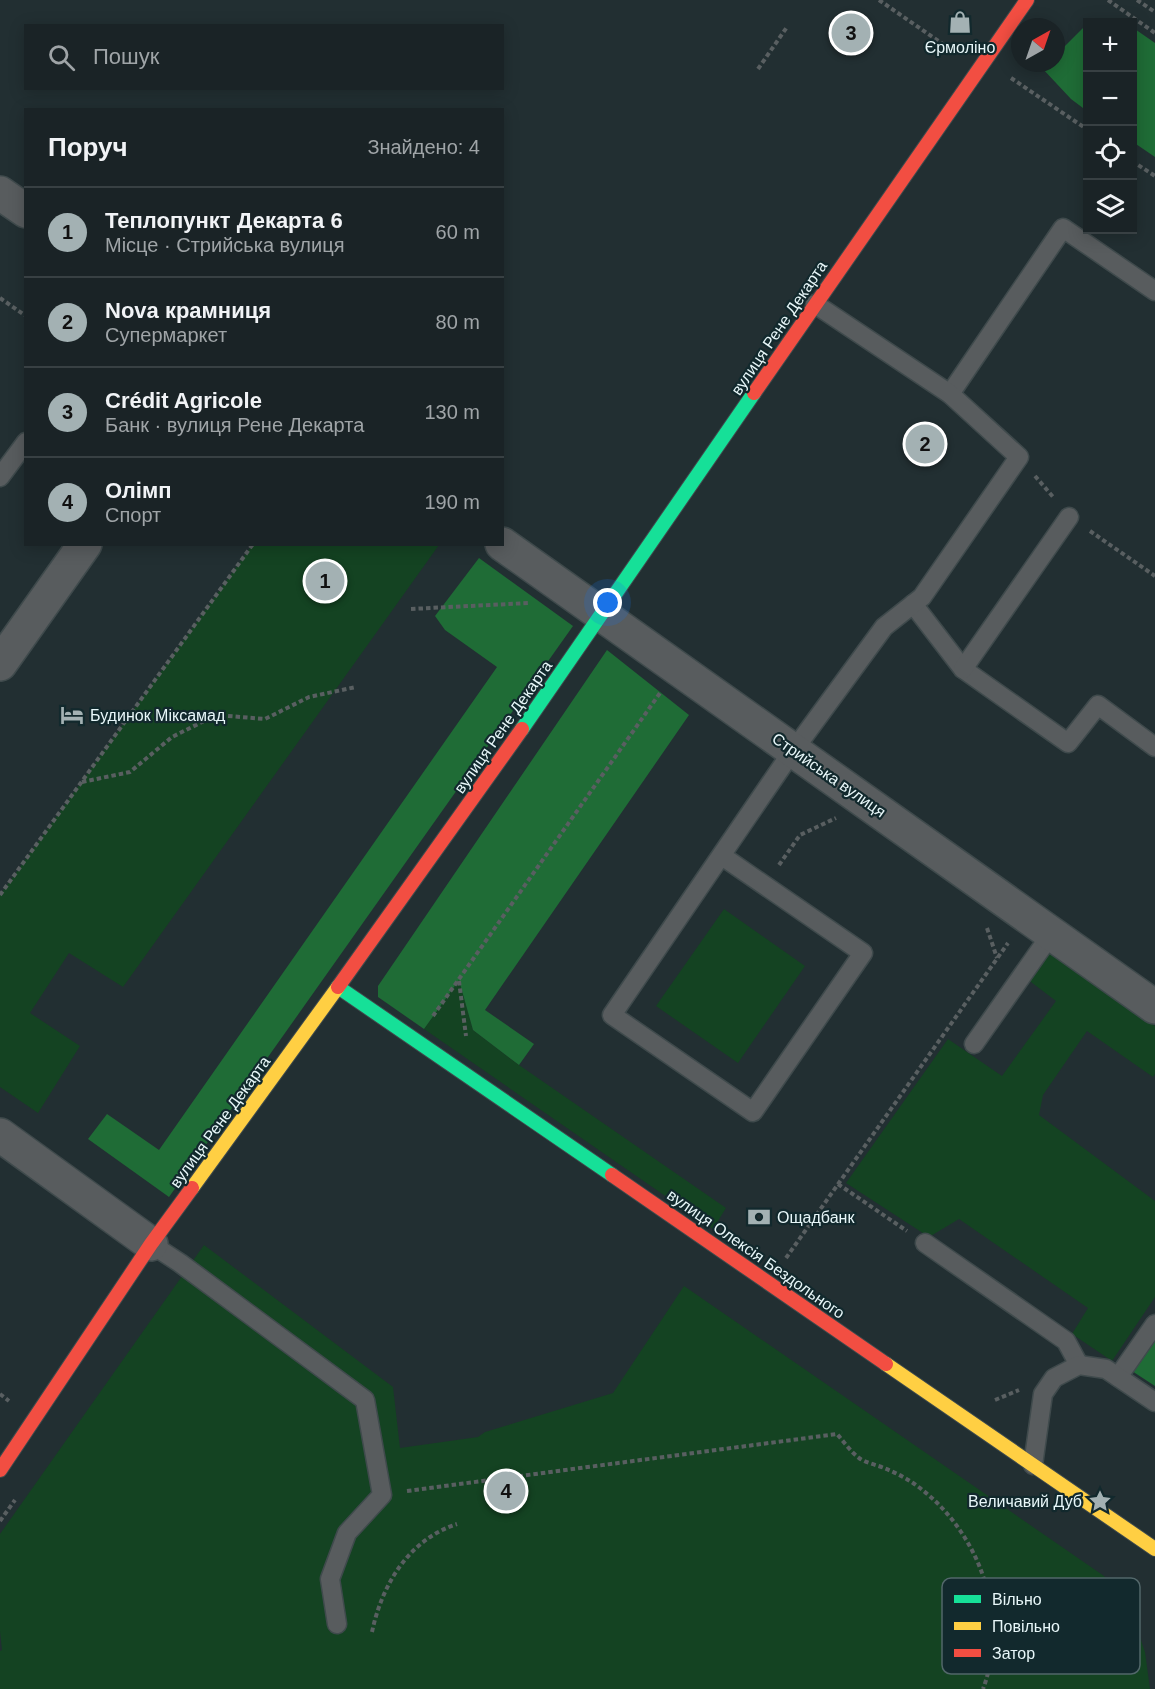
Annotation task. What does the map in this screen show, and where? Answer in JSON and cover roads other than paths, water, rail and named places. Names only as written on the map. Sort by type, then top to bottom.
[{"type":"street","name":"вулиця Рене Декарта","points":[[0,1470],[151,1244],[338,987],[603,614],[1027,0]]},
{"type":"street","points":[[0,193],[24,210]]},
{"type":"street","name":"Стрийська вулиця","points":[[504,545],[1155,1007]]},
{"type":"street","points":[[0,664],[84,546]]},
{"type":"street","name":"вулиця Олексія Бездольного","points":[[338,987],[1155,1549]]},
{"type":"street","points":[[0,1135],[151,1244]]},
{"type":"lane","points":[[950,394],[1063,228],[1155,291]]},
{"type":"lane","points":[[722,856],[863,953],[753,1112],[612,1015],[794,750],[884,627],[922,597],[1019,457],[950,394],[815,304]]},
{"type":"lane","points":[[0,477],[24,445]]},
{"type":"lane","points":[[963,669],[1069,517]]},
{"type":"lane","points":[[913,604],[963,669],[1068,743],[1098,705],[1155,747]]},
{"type":"lane","points":[[974,1044],[1052,933]]},
{"type":"lane","points":[[925,1243],[1066,1341],[1079,1365]]},
{"type":"lane","points":[[151,1244],[365,1400],[382,1495],[347,1533],[330,1579],[337,1624]]},
{"type":"lane","points":[[1118,1377],[1155,1324]]},
{"type":"lane","points":[[1034,1466],[1043,1394],[1054,1378],[1079,1365],[1106,1369],[1155,1402]]},
{"type":"lane","points":[[1137,1389],[1155,1384]]},
{"type":"place","name":"Єрмоліно","points":[[960,22]]},
{"type":"place","name":"Crédit Agricole","points":[[851,33]]},
{"type":"place","name":"Nova крамниця","points":[[925,444]]},
{"type":"place","name":"Теплопункт Декарта 6","points":[[325,581]]},
{"type":"place","name":"Будинок Міксамад","points":[[72,715]]},
{"type":"place","name":"Ощадбанк","points":[[759,1217]]},
{"type":"place","name":"Олімп","points":[[506,1491]]},
{"type":"place","name":"Величавий Дуб","points":[[1100,1501]]}]
